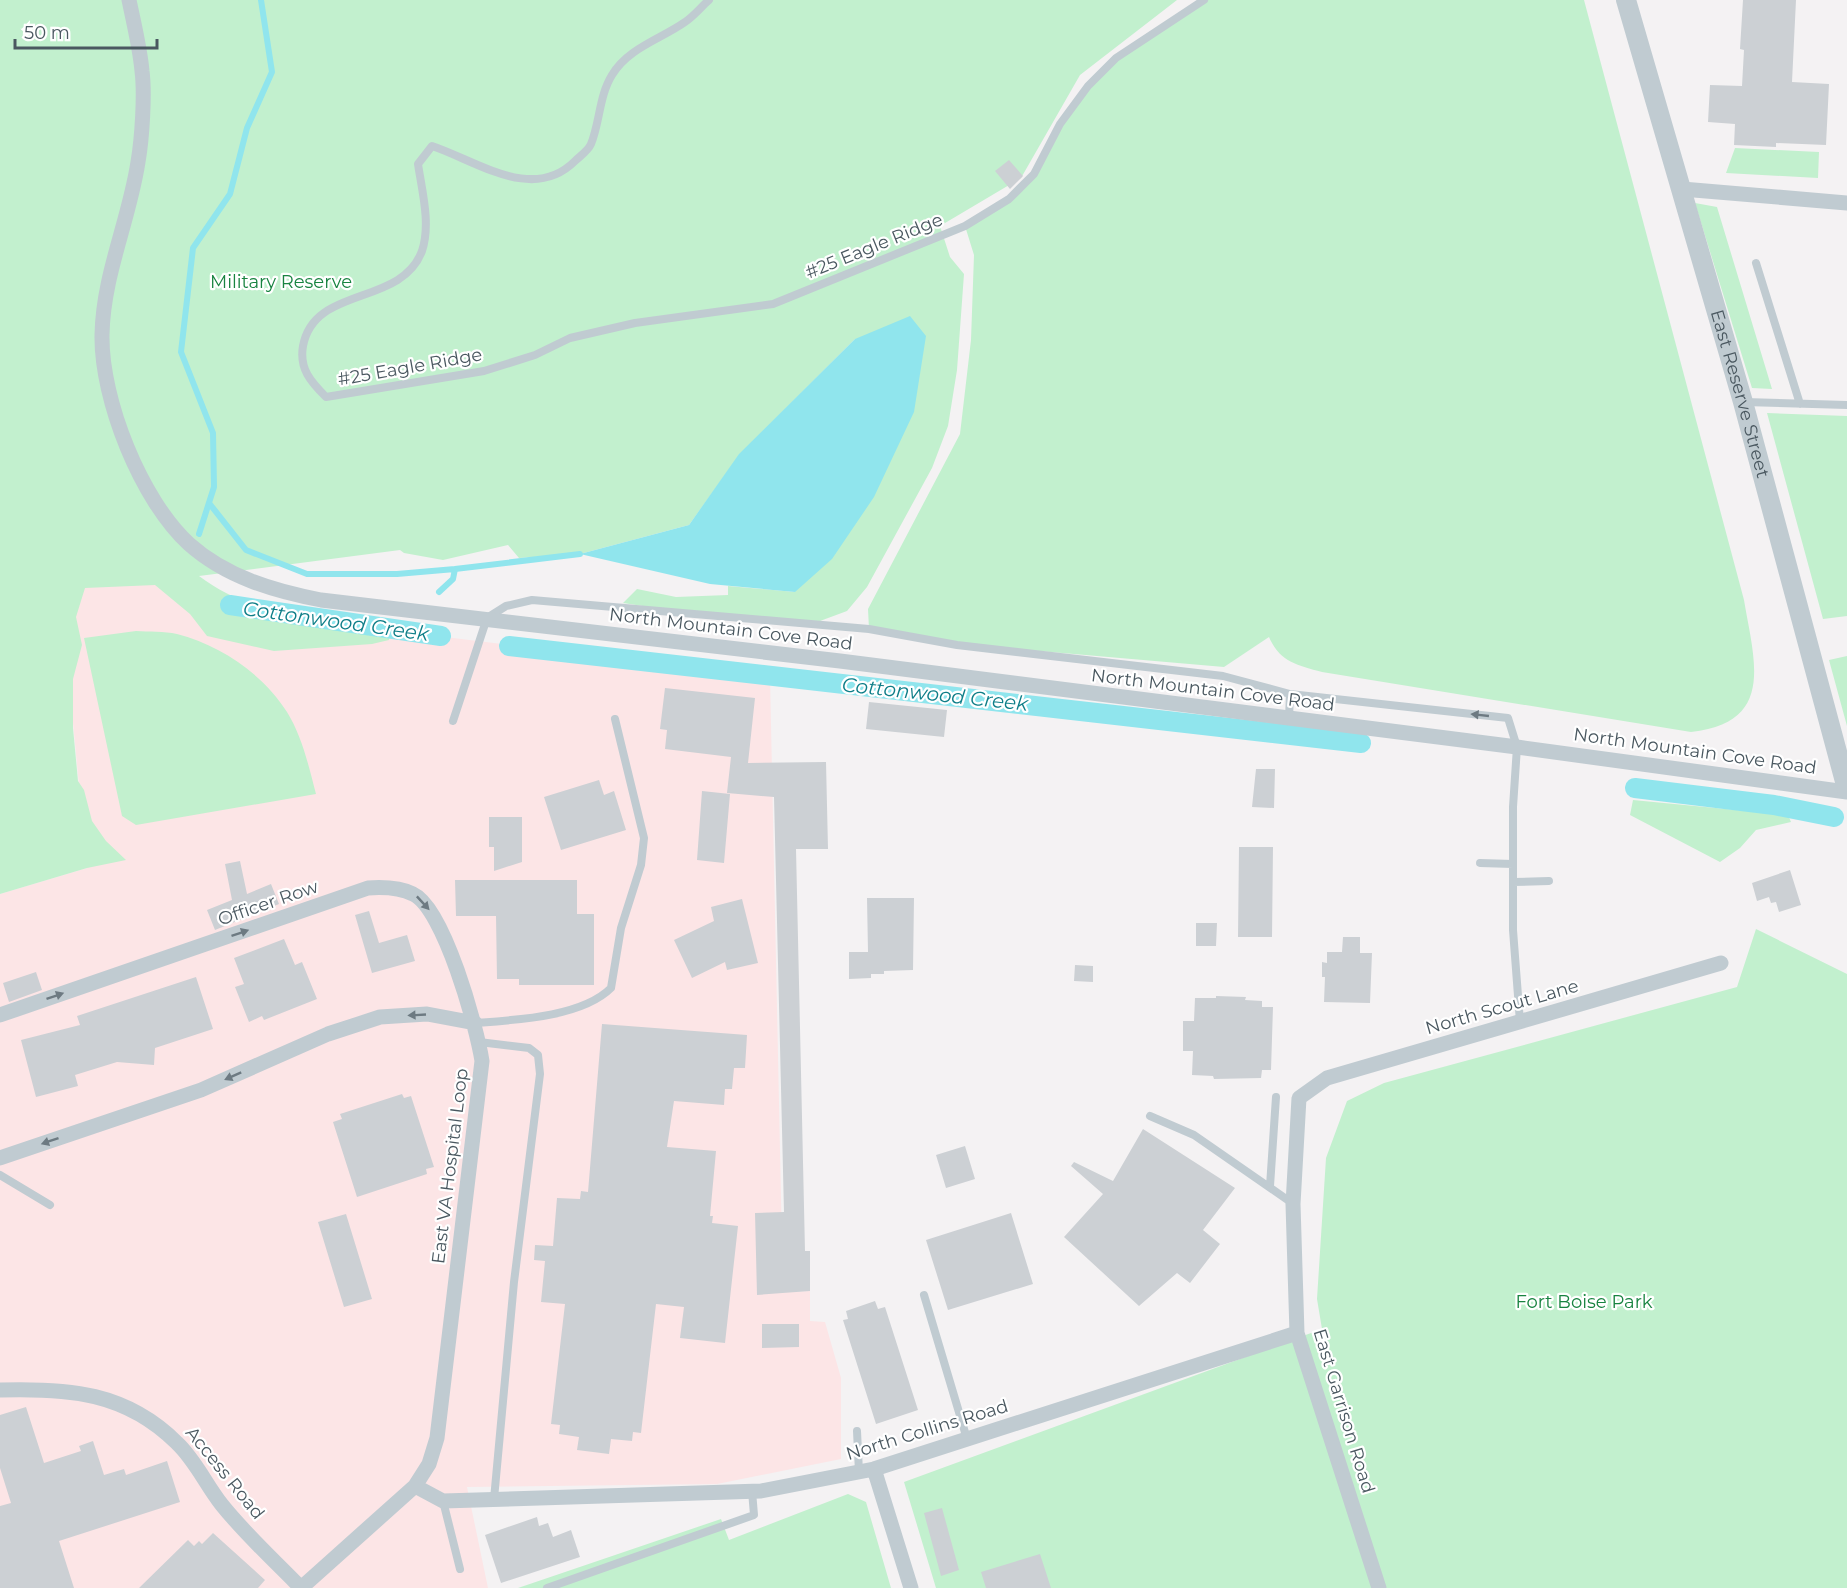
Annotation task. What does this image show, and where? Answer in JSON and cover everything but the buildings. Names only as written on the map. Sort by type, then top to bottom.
[{"type":"street","name":"North Mountain Cove Road","points":[[129,0],[142,73],[138,162],[106,289],[102,334],[103,372],[119,426],[151,492],[167,518],[189,544],[212,561],[262,586],[321,600],[486,618],[1289,720],[1846,785]]},
{"type":"street","name":"East Reserve Street","points":[[1626,0],[1743,402],[1846,785]]},
{"type":"street","points":[[1682,189],[1847,203]]},
{"type":"street","name":"Officer Row","points":[[0,1015],[368,888],[386,887],[415,894],[430,911],[455,965],[475,1023]]},
{"type":"street","name":"North Scout Lane","points":[[1299,1098],[1327,1078],[1721,963]]},
{"type":"street","points":[[0,1158],[201,1090],[328,1034],[380,1017],[427,1014],[475,1023]]},
{"type":"street","name":"East VA Hospital Loop","points":[[301,1588],[415,1486],[429,1464],[441,1416],[482,1062],[475,1023]]},
{"type":"street","name":"East Garrison Road","points":[[1299,1098],[1293,1204],[1297,1333],[1379,1588]]},
{"type":"street","name":"North Collins Road","points":[[443,1501],[752,1491],[867,1470],[1297,1333]]},
{"type":"street","name":"Access Road","points":[[0,1390],[53,1388],[96,1396],[128,1408],[152,1422],[178,1443],[200,1470],[221,1505],[301,1588]]},
{"type":"street","points":[[867,1470],[911,1588]]},
{"type":"street","points":[[415,1486],[443,1501]]},
{"type":"lane","name":"#25 Eagle Ridge","points":[[709,0],[685,22],[633,53],[612,74],[590,146],[565,171],[528,181],[493,172],[457,154],[432,146],[418,164],[426,212],[422,251],[401,279],[320,314],[305,336],[300,359],[308,379],[326,397],[412,385],[484,371],[535,355],[570,338],[624,325],[773,304],[965,226],[1009,199],[1034,174],[1060,124],[1088,86],[1116,58],[1204,0]]},
{"type":"lane","points":[[1756,262],[1800,404]]},
{"type":"lane","points":[[1743,402],[1847,405]]},
{"type":"lane","points":[[453,722],[486,618],[506,606],[532,600],[854,628],[957,645],[1223,676],[1290,694],[1508,718],[1517,747],[1513,930],[1520,1022]]},
{"type":"lane","points":[[1289,720],[1290,694]]},
{"type":"lane","points":[[475,1023],[562,1011],[590,1003],[611,988],[621,928],[641,865],[644,838],[615,719]]},
{"type":"lane","points":[[1480,863],[1513,864]]},
{"type":"lane","points":[[1513,882],[1548,881]]},
{"type":"lane","points":[[479,1042],[529,1048],[538,1055],[540,1074],[514,1282],[494,1499]]},
{"type":"lane","points":[[1270,1186],[1276,1097]]},
{"type":"lane","points":[[1150,1116],[1194,1135],[1293,1204]]},
{"type":"lane","points":[[0,1175],[50,1205]]},
{"type":"lane","points":[[924,1295],[967,1439]]},
{"type":"lane","points":[[857,1431],[867,1470]]},
{"type":"lane","points":[[547,1588],[754,1515],[752,1491]]},
{"type":"lane","points":[[443,1501],[460,1569]]},
{"type":"shaded area","points":[[171,579],[226,610],[770,677],[783,1292],[810,1291],[810,1321],[825,1322],[841,1378],[841,1459],[717,1484],[467,1487],[488,1588],[0,1588],[0,894],[87,868],[64,629],[83,586]]},
{"type":"green space","name":"Military Reserve","points":[[0,0],[1177,0],[1080,75],[1021,178],[940,226],[950,257],[964,274],[957,370],[948,426],[932,468],[867,587],[847,611],[820,621],[729,619],[623,603],[637,589],[676,597],[728,595],[728,586],[795,592],[855,339],[740,454],[689,525],[580,554],[519,558],[508,545],[443,560],[404,553],[400,550],[199,576],[220,590],[266,609],[290,615],[390,629],[389,640],[372,644],[274,651],[207,636],[190,614],[155,585],[85,588],[76,617],[82,645],[73,679],[73,728],[78,781],[84,790],[92,821],[106,841],[126,860],[87,868],[0,894]]},
{"type":"green space","points":[[1204,0],[1584,0],[1744,600],[1752,645],[1753,685],[1748,702],[1737,716],[1718,726],[1691,732],[1322,672],[1290,661],[1278,652],[1269,637],[1224,667],[957,644],[869,629],[868,609],[960,434],[971,340],[974,255],[965,226],[1009,199],[1034,174],[1060,124],[1116,58]]},
{"type":"green space","points":[[1735,148],[1819,152],[1818,178],[1726,173]]},
{"type":"green space","points":[[1695,203],[1717,207],[1772,389],[1752,388]]},
{"type":"green space","points":[[1767,413],[1847,416],[1847,616],[1823,619]]},
{"type":"green space","points":[[136,631],[172,633],[209,645],[239,663],[266,685],[287,712],[297,731],[316,794],[136,825],[122,816],[84,638]]},
{"type":"green space","points":[[1847,656],[1847,726],[1829,660]]},
{"type":"green space","points":[[1633,800],[1788,815],[1791,822],[1756,830],[1740,848],[1720,862],[1630,815]]},
{"type":"green space","name":"Fort Boise Park","points":[[1756,929],[1847,974],[1847,1588],[936,1588],[904,1482],[1322,1329],[1317,1299],[1326,1158],[1347,1101],[1384,1083],[1737,987]]},
{"type":"green space","points":[[848,1494],[866,1502],[891,1588],[518,1588],[721,1519],[729,1540]]},
{"type":"water","points":[[910,316],[926,336],[914,412],[874,497],[832,559],[795,592],[710,584],[580,554],[689,525],[739,454],[855,339]]},
{"type":"waterway","name":"Cottonwood Creek","points":[[199,534],[214,487],[213,433],[181,352],[193,248],[230,194],[247,128],[272,72],[261,0]]},
{"type":"waterway","points":[[209,503],[246,550],[307,574],[397,574],[455,569]]},
{"type":"waterway","points":[[439,592],[453,579],[455,569],[580,554]]},
{"type":"waterway","name":"Cottonwood Creek","points":[[230,605],[441,636]]},
{"type":"waterway","name":"Cottonwood Creek","points":[[509,646],[1361,743]]},
{"type":"waterway","name":"Cottonwood Creek","points":[[1635,788],[1774,805],[1834,817]]}]
